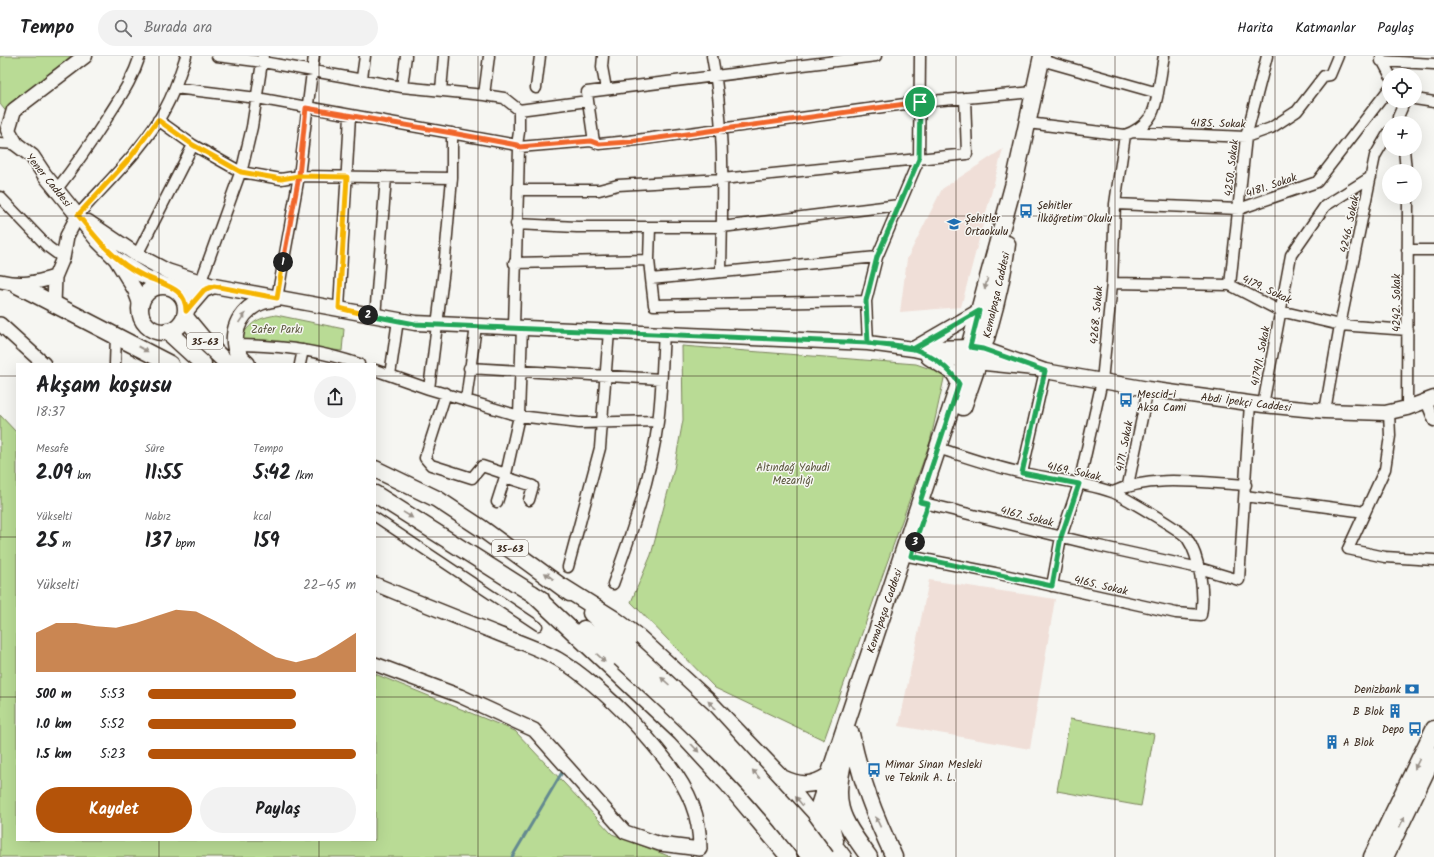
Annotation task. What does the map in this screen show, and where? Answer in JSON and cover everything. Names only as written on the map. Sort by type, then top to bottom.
[{"type":"main road","name":"Yener Caddesi","points":[[85,56],[14,110],[4,126],[16,144],[32,156],[98,241],[116,259],[142,275],[169,287],[206,286],[339,308],[415,324],[436,323],[868,343],[974,355],[1002,364]]},
{"type":"main road","name":"Kemalpaşa Caddesi","points":[[974,355],[979,311],[1015,179],[1041,58]]},
{"type":"main road","name":"Kemalpaşa Caddesi","points":[[804,857],[814,819],[828,776],[907,556],[942,449],[959,384],[974,355],[1006,249],[1015,179]]},
{"type":"main road","points":[[78,215],[137,255],[167,271],[206,286],[178,326],[167,331],[155,330],[150,327],[142,318],[141,306],[145,295],[149,291],[160,286],[169,287],[177,290],[184,299],[185,314]]},
{"type":"main road","name":"Yener Caddesi","points":[[116,259],[135,290],[141,306]]},
{"type":"main road","points":[[17,284],[168,363]]},
{"type":"main road","points":[[246,363],[242,360],[234,345],[236,329],[242,316],[259,302],[277,298]]},
{"type":"main road","points":[[913,349],[979,311]]},
{"type":"main road","name":"35-63","points":[[185,314],[209,346],[227,363]]},
{"type":"main road","name":"35-63","points":[[167,331],[202,363]]},
{"type":"main road","name":"Yener Caddesi","points":[[913,349],[945,366],[953,373],[959,384]]},
{"type":"main road","points":[[942,449],[974,355]]},
{"type":"main road","name":"Abdi İpekçi Caddesi","points":[[974,355],[1040,370]]},
{"type":"main road","name":"Abdi İpekçi Caddesi","points":[[1002,364],[1148,389],[1256,404],[1325,411],[1389,412],[1407,408],[1430,400]]},
{"type":"main road","points":[[376,457],[437,499]]},
{"type":"main road","name":"35-63","points":[[376,468],[437,499],[481,528],[563,587],[625,654]]},
{"type":"main road","name":"35-63","points":[[376,495],[532,593],[580,626],[625,654]]},
{"type":"main road","points":[[869,857],[848,827],[841,812],[838,792],[849,740],[907,556]]},
{"type":"main road","points":[[563,587],[614,619],[654,651],[733,725],[782,778],[814,819],[836,856]]},
{"type":"main road","points":[[532,593],[681,733],[727,783],[789,857]]},
{"type":"main road","points":[[625,654],[705,718],[801,823],[836,856]]},
{"type":"main road","points":[[625,654],[706,737],[791,832],[810,857]]},
{"type":"main road","points":[[1372,857],[1434,729]]},
{"type":"main road","points":[[836,856],[829,809],[838,768],[849,740]]},
{"type":"main road","points":[[849,740],[873,813],[894,857]]},
{"type":"main road","points":[[1385,857],[1434,755]]},
{"type":"main road","points":[[782,778],[799,784],[810,785],[819,782],[828,776]]},
{"type":"street","points":[[57,189],[86,151],[118,103],[134,76],[140,56]]},
{"type":"street","points":[[54,304],[55,277],[63,258],[67,236],[78,215],[130,158],[158,120],[175,88],[186,56]]},
{"type":"street","points":[[217,56],[263,59],[402,87],[504,98],[519,110],[588,101]]},
{"type":"street","points":[[277,298],[299,176],[306,108],[314,56]]},
{"type":"street","points":[[362,78],[365,56]]},
{"type":"street","points":[[402,87],[406,56]]},
{"type":"street","points":[[441,90],[444,56]]},
{"type":"street","points":[[484,95],[489,56]]},
{"type":"street","points":[[536,88],[540,56]]},
{"type":"street","points":[[603,56],[602,67],[606,89]]},
{"type":"street","points":[[712,56],[716,76],[720,130],[722,179],[721,272]]},
{"type":"street","points":[[594,142],[587,92],[716,76],[820,60],[876,56]]},
{"type":"street","points":[[868,343],[866,301],[877,257],[919,159],[920,56]]},
{"type":"street","points":[[1129,134],[1151,116],[1158,93],[1164,56]]},
{"type":"street","name":"4250. Sokak","points":[[1230,285],[1246,137],[1267,56]]},
{"type":"street","name":"4185. Sokak","points":[[1028,122],[1129,134],[1246,137],[1271,128],[1297,111],[1324,76],[1330,76],[1338,56]]},
{"type":"street","points":[[1041,58],[1158,93]]},
{"type":"street","points":[[206,286],[241,172],[252,127],[263,59]]},
{"type":"street","points":[[1386,68],[1381,59],[1403,59],[1434,64]]},
{"type":"street","points":[[175,88],[257,98],[518,146],[594,142],[599,144],[629,142],[920,102],[1034,92]]},
{"type":"street","points":[[518,190],[599,190],[618,185],[722,179],[967,154],[965,98]]},
{"type":"street","name":"4181. Sokak","points":[[1115,204],[1239,209],[1317,182],[1382,98]]},
{"type":"street","points":[[1422,100],[1434,102]]},
{"type":"street","points":[[497,502],[506,475],[519,416],[520,371],[514,263],[518,190],[519,110]]},
{"type":"street","points":[[339,308],[350,116]]},
{"type":"street","points":[[158,120],[193,145],[241,172],[281,179],[299,176],[452,178]]},
{"type":"street","points":[[429,388],[444,269],[452,178],[452,133]]},
{"type":"street","name":"4268. Sokak","points":[[1052,586],[1061,537],[1079,484],[1102,381],[1112,283],[1115,204],[1129,134]]},
{"type":"street","points":[[0,143],[16,144]]},
{"type":"street","name":"4246. Sokak","points":[[1325,411],[1340,325],[1375,156],[1382,144]]},
{"type":"street","points":[[137,255],[193,145]]},
{"type":"street","points":[[376,317],[386,177]]},
{"type":"street","name":"4179/1. Sokak","points":[[1245,496],[1256,404],[1280,311],[1291,255],[1325,206],[1371,177]]},
{"type":"street","points":[[0,196],[48,247],[63,258]]},
{"type":"street","name":"4242. Sokak","points":[[1407,408],[1408,204]]},
{"type":"street","points":[[516,224],[577,227],[722,227],[899,205]]},
{"type":"street","points":[[650,227],[649,260],[654,305],[866,301]]},
{"type":"street","points":[[1407,250],[1434,250]]},
{"type":"street","points":[[652,278],[877,257]]},
{"type":"street","points":[[514,263],[649,260]]},
{"type":"street","points":[[0,281],[17,284],[38,282],[55,277]]},
{"type":"street","name":"4179. Sokak","points":[[1112,283],[1230,285],[1280,311],[1340,325]]},
{"type":"street","points":[[390,375],[398,320]]},
{"type":"street","points":[[0,324],[43,363]]},
{"type":"street","points":[[1340,325],[1408,330]]},
{"type":"street","points":[[466,400],[469,368],[476,326]]},
{"type":"street","points":[[568,566],[593,480],[600,448],[603,423],[604,376],[609,331]]},
{"type":"street","points":[[613,584],[629,541],[652,459],[658,421],[664,333]]},
{"type":"street","points":[[115,363],[116,335]]},
{"type":"street","points":[[234,345],[269,345],[302,350],[331,360],[352,363]]},
{"type":"street","points":[[300,363],[302,350]]},
{"type":"street","points":[[469,368],[661,379]]},
{"type":"street","points":[[376,370],[519,416],[578,424],[658,421]]},
{"type":"street","points":[[1022,473],[1040,370]]},
{"type":"street","name":"4171. Sokak","points":[[1128,485],[1148,389]]},
{"type":"street","points":[[446,393],[425,458],[431,465],[472,478],[482,466],[506,475],[533,486],[529,500]]},
{"type":"street","points":[[1430,400],[1434,418]]},
{"type":"street","points":[[1389,412],[1390,436],[1385,469],[1348,549],[1386,558],[1434,560]]},
{"type":"street","name":"4169. Sokak","points":[[942,449],[1022,473],[1113,492],[1152,514],[1187,538],[1199,568],[1203,604],[1201,615]]},
{"type":"street","points":[[1113,492],[1128,485],[1190,482],[1246,485]]},
{"type":"street","points":[[1245,496],[1365,512]]},
{"type":"street","name":"4167. Sokak","points":[[924,503],[1061,537],[1199,568],[1239,580],[1245,496]]},
{"type":"street","points":[[376,518],[538,626]]},
{"type":"street","name":"4165. Sokak","points":[[907,556],[1176,613],[1201,615]]},
{"type":"street","points":[[376,584],[557,658],[577,672],[611,701],[662,755],[692,804],[700,832],[700,849],[660,844],[625,832],[534,730],[460,696],[376,664]]},
{"type":"shaded area","name":"Şehitler Ortaokulu","points":[[1003,149],[961,307],[900,312],[907,259],[942,189]]},
{"type":"shaded area","points":[[929,580],[1055,599],[1030,749],[899,726]]},
{"type":"green space","points":[[0,56],[71,56],[15,101],[8,114],[0,104]]},
{"type":"green space","name":"Zafer Parkı","points":[[276,315],[344,329],[342,351],[239,339],[254,322]]},
{"type":"green space","name":"Altındağ Yahudi Mezarlığı","points":[[682,346],[916,364],[945,374],[930,442],[824,740],[715,688],[631,602],[651,555],[674,469],[683,420]]},
{"type":"green space","points":[[0,415],[16,432],[16,841],[376,841],[376,674],[515,731],[612,834],[671,857],[0,857]]},
{"type":"green space","points":[[1070,719],[1154,734],[1141,806],[1057,791]]},
{"type":"waterway","points":[[512,857],[564,769]]},
{"type":"place","name":"Şehitler İlköğretim Okulu","points":[[1026,211]]},
{"type":"place","name":"Şehitler Ortaokulu","points":[[954,224]]},
{"type":"place","name":"Mescid-i Aksa Cami","points":[[1126,400]]},
{"type":"place","name":"Denizbank","points":[[1412,689]]},
{"type":"place","name":"B Blok","points":[[1395,711]]},
{"type":"place","name":"Depo","points":[[1415,729]]},
{"type":"place","name":"A Blok","points":[[1332,742]]},
{"type":"place","name":"Mimar Sinan Mesleki ve Teknik A. L.","points":[[874,770]]},
{"type":"route","points":[[920,102],[629,142],[599,144],[591,141],[526,148],[420,127],[306,108],[299,176],[277,298],[214,286],[204,290],[186,311],[184,299],[177,290],[142,275],[116,259],[98,241],[78,215],[130,158],[158,120],[193,145],[241,172],[281,179],[299,176],[347,177],[339,308],[415,324],[436,323],[476,326],[514,326],[868,343],[913,349],[945,366],[953,373],[959,384],[920,502],[928,504],[911,556],[1052,586],[1061,537],[1079,484],[1022,473],[1045,371],[983,349],[970,347],[979,311],[913,349],[868,343],[866,301],[877,257],[919,159],[920,102]]}]
